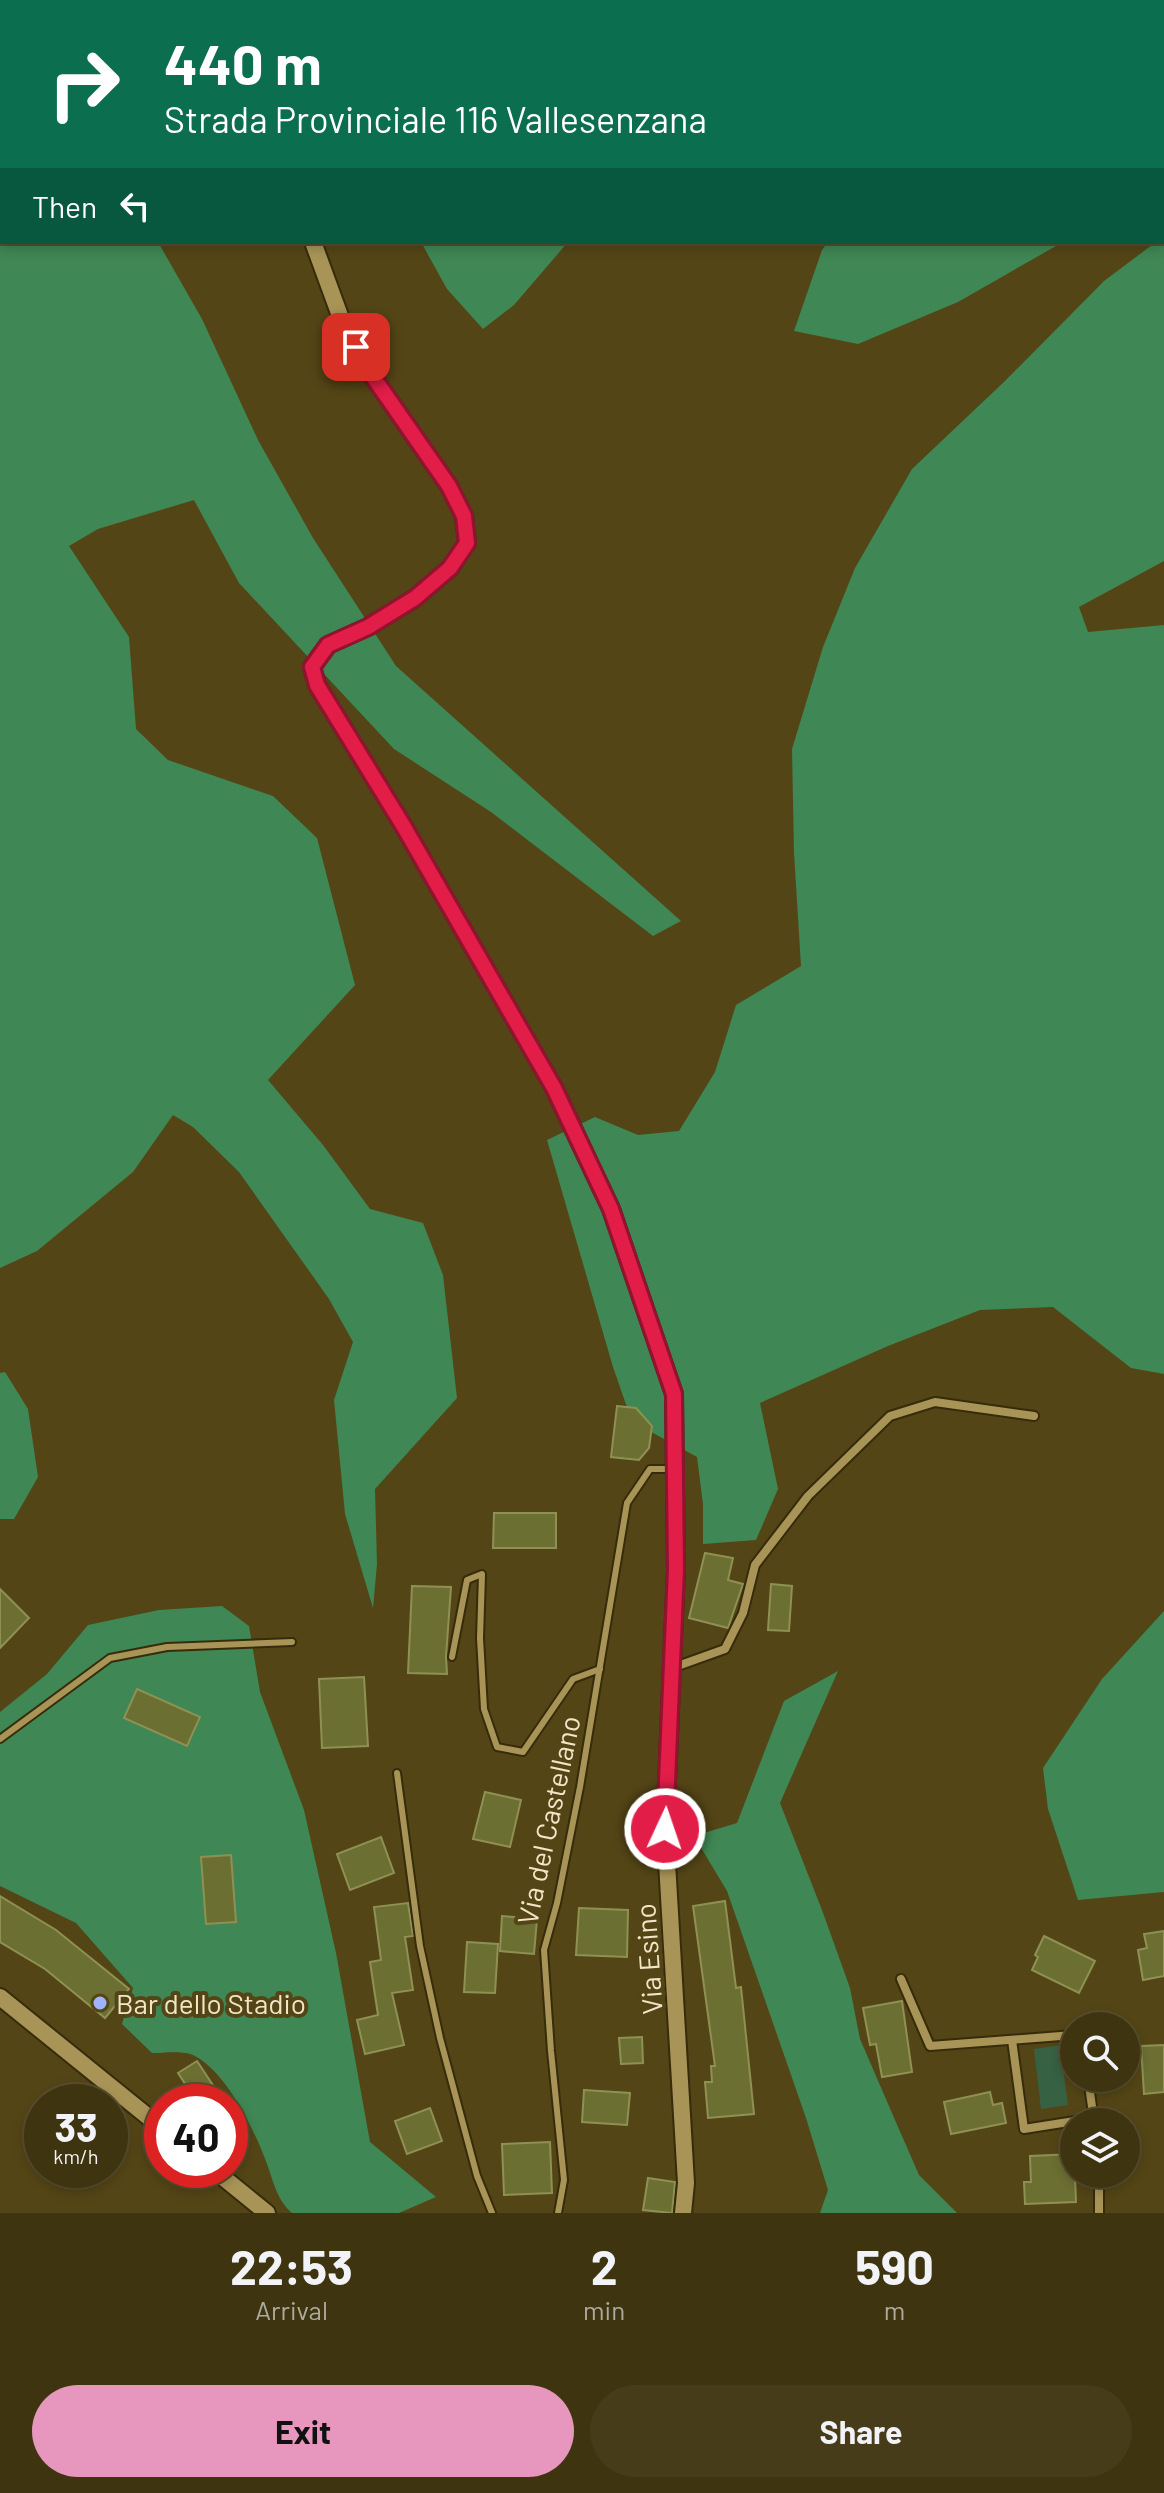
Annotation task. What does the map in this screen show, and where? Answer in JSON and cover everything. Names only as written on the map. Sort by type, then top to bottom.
[{"type":"street","name":"Via Esino","points":[[314,244],[343,324],[369,371],[449,486],[464,516],[467,543],[450,568],[415,598],[368,627],[328,645],[312,667],[317,685],[404,827],[554,1088],[611,1209],[674,1394],[676,1569],[665,1829],[686,2183],[683,2213]]},
{"type":"street","points":[[672,1668],[725,1649],[743,1613],[755,1565],[808,1496],[890,1416],[935,1402],[1034,1416]]},
{"type":"street","points":[[901,1979],[930,2046],[1060,2036]]},
{"type":"street","points":[[0,1997],[144,2113]]},
{"type":"street","points":[[1012,2040],[1024,2129],[1060,2124]]},
{"type":"street","points":[[236,2188],[267,2213]]},
{"type":"street","points":[[1099,2188],[1099,2213]]},
{"type":"lane","name":"Via del Castellano","points":[[558,2213],[564,2180],[544,1950],[557,1903],[580,1787],[627,1503],[650,1469],[675,1469]]},
{"type":"lane","points":[[452,1657],[467,1580],[482,1574],[480,1638],[484,1709],[497,1747],[523,1752],[573,1679],[600,1669]]},
{"type":"lane","points":[[0,1739],[110,1658],[167,1647],[292,1642]]},
{"type":"lane","points":[[397,1773],[420,1946],[440,2038],[477,2176],[492,2213]]},
{"type":"green space","points":[[0,244],[159,244],[202,319],[258,440],[313,538],[396,666],[681,921],[653,936],[491,812],[394,749],[239,583],[194,500],[98,529],[69,546],[129,637],[136,729],[168,760],[273,796],[317,838],[355,985],[268,1080],[323,1145],[370,1209],[423,1223],[443,1275],[457,1398],[375,1489],[377,1564],[373,1608],[345,1514],[334,1400],[353,1342],[329,1299],[239,1172],[193,1127],[173,1115],[133,1172],[37,1251],[0,1268]]},
{"type":"green space","points":[[422,244],[566,244],[514,305],[483,329],[447,289]]},
{"type":"green space","points":[[826,244],[1060,244],[958,302],[858,344],[794,331]]},
{"type":"green space","points":[[1153,244],[1164,244],[1164,561],[1079,607],[1088,632],[1164,625],[1164,1374],[1131,1368],[1053,1307],[980,1310],[888,1346],[760,1403],[778,1489],[756,1540],[703,1544],[703,1504],[697,1457],[644,1428],[629,1413],[547,1140],[595,1117],[638,1135],[679,1131],[715,1072],[736,1005],[801,966],[792,749],[823,647],[855,568],[912,469],[1104,281]]},
{"type":"green space","points":[[5,1372],[28,1409],[38,1477],[14,1519],[0,1519],[0,1373]]},
{"type":"green space","points":[[222,1606],[249,1626],[260,1692],[304,1810],[336,1953],[370,2142],[436,2197],[399,2213],[292,2213],[279,2197],[248,2122],[248,2084],[225,2084],[207,2064],[191,2054],[152,2053],[122,2024],[133,1988],[76,1923],[0,1886],[0,1712],[47,1674],[88,1625],[159,1610]]},
{"type":"green space","points":[[1164,1611],[1164,1892],[1078,1900],[1048,1809],[1043,1768],[1102,1679]]},
{"type":"green space","points":[[838,1671],[780,1803],[850,1988],[860,2039],[919,2175],[957,2213],[820,2213],[828,2190],[806,2118],[727,1891],[694,1836],[737,1823],[784,1701]]},
{"type":"green space","points":[[1060,2045],[1060,2092],[1066,2092],[1068,2105],[1041,2109],[1034,2049]]},
{"type":"building","points":[[617,1406],[636,1408],[652,1426],[649,1448],[639,1460],[611,1457]]},
{"type":"building","points":[[494,1513],[556,1513],[556,1548],[493,1548]]},
{"type":"building","points":[[705,1553],[733,1558],[728,1580],[743,1584],[728,1628],[689,1618]]},
{"type":"building","points":[[771,1584],[792,1586],[789,1631],[768,1630]]},
{"type":"building","points":[[412,1586],[451,1587],[447,1674],[408,1673]]},
{"type":"building","points":[[0,1589],[29,1618],[0,1648]]},
{"type":"building","points":[[364,1677],[368,1746],[322,1748],[319,1679]]},
{"type":"building","points":[[137,1689],[200,1717],[187,1746],[124,1718]]},
{"type":"building","points":[[485,1792],[521,1800],[510,1847],[473,1839]]},
{"type":"building","points":[[381,1837],[394,1873],[350,1890],[337,1854]]},
{"type":"building","points":[[231,1855],[236,1922],[206,1924],[201,1857]]},
{"type":"building","points":[[0,1896],[56,1930],[129,1989],[105,2018],[45,1969],[0,1942]]},
{"type":"building","points":[[725,1901],[736,1988],[741,1987],[754,2114],[708,2118],[705,2082],[712,2082],[711,2066],[715,2066],[693,1906]]},
{"type":"building","points":[[408,1903],[413,1936],[405,1937],[413,1990],[392,1993],[404,2045],[365,2054],[357,2020],[378,2015],[370,1962],[381,1960],[374,1907]]},
{"type":"building","points":[[579,1908],[628,1910],[627,1957],[576,1955]]},
{"type":"building","points":[[502,1916],[537,1919],[534,1954],[500,1951]]},
{"type":"building","points":[[1164,1931],[1164,1976],[1143,1980],[1138,1950],[1147,1948],[1144,1934]]},
{"type":"building","points":[[1044,1936],[1095,1961],[1079,1993],[1032,1970]]},
{"type":"building","points":[[467,1942],[498,1944],[495,1993],[464,1992]]},
{"type":"building","points":[[902,2001],[912,2072],[882,2077],[876,2044],[870,2045],[863,2008]]},
{"type":"building","points":[[642,2037],[643,2063],[621,2064],[619,2038]]},
{"type":"building","points":[[1164,2045],[1164,2092],[1144,2094],[1141,2046]]},
{"type":"building","points":[[197,2061],[212,2084],[185,2084],[178,2073]]},
{"type":"building","points":[[584,2090],[630,2093],[627,2125],[582,2122]]},
{"type":"building","points":[[990,2092],[993,2105],[1002,2103],[1006,2123],[951,2134],[944,2102]]},
{"type":"building","points":[[430,2108],[442,2141],[407,2154],[395,2121]]},
{"type":"building","points":[[550,2142],[552,2193],[504,2195],[502,2144]]},
{"type":"building","points":[[1060,2155],[1060,2188],[1075,2188],[1076,2202],[1025,2204],[1024,2182],[1031,2182],[1030,2156]]},
{"type":"building","points":[[648,2178],[675,2182],[672,2213],[643,2210]]},
{"type":"place","name":"Bar dello Stadio","points":[[100,2003]]},
{"type":"route","points":[[356,347],[369,371],[449,486],[464,516],[467,543],[450,568],[415,598],[368,627],[328,645],[312,667],[317,685],[404,827],[554,1088],[611,1209],[674,1394],[676,1569],[665,1829]]}]
